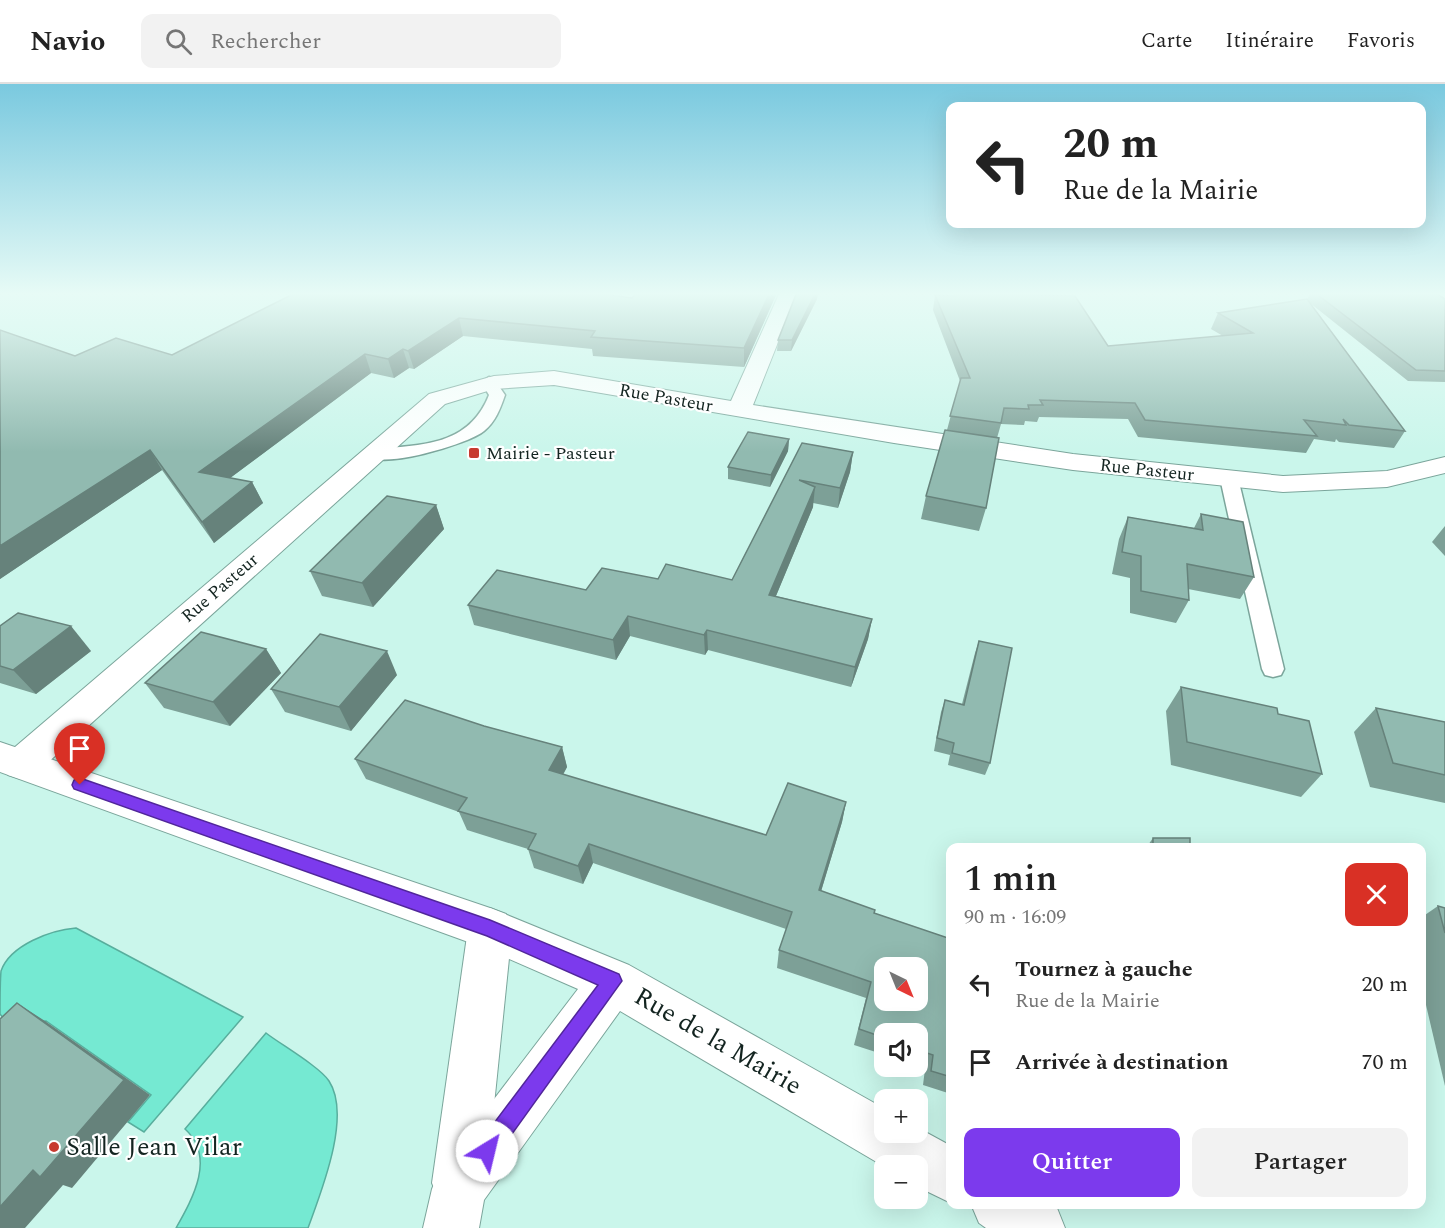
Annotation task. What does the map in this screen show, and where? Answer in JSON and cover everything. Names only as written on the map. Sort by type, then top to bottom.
[{"type":"street","points":[[739,410],[766,345]]},
{"type":"street","name":"Rue Pasteur","points":[[11,761],[437,399],[489,382],[534,377],[554,378],[739,410],[1073,462],[1283,484],[1387,479],[1445,465]]},
{"type":"street","name":"Rue de la Mairie","points":[[11,761],[490,928],[612,981],[946,1173]]},
{"type":"street","points":[[455,1208],[490,928]]},
{"type":"street","points":[[455,1208],[612,981]]},
{"type":"street","points":[[1006,1209],[1037,1228]]},
{"type":"lane","points":[[374,454],[449,444],[474,429],[488,418],[497,395],[489,382]]},
{"type":"lane","points":[[1229,478],[1273,669]]},
{"type":"shaded area","points":[[76,928],[243,1017],[144,1132],[128,1122],[151,1095],[46,1021],[9,1025],[0,1014],[1,971],[13,954],[32,940]]},
{"type":"shaded area","points":[[266,1033],[324,1075],[335,1096],[337,1114],[332,1154],[308,1228],[176,1228],[194,1191],[200,1165],[199,1152],[194,1140],[185,1129]]},
{"type":"building","points":[[0,345],[44,345],[75,356],[99,345],[140,345],[172,355],[191,345],[417,345],[408,351],[403,349],[388,359],[365,354],[199,472],[252,482],[202,522],[150,450],[0,546]]},
{"type":"building","points":[[708,345],[745,345],[744,348]]},
{"type":"building","points":[[956,345],[1341,345],[1405,431],[1349,425],[1343,419],[1346,425],[1304,420],[1317,436],[1145,420],[1135,403],[1040,400],[1043,405],[1028,405],[1029,409],[1004,408],[1001,423],[950,416],[961,378],[970,378]]},
{"type":"building","points":[[1384,345],[1445,345],[1445,371],[1416,370]]},
{"type":"building","points":[[945,430],[999,438],[986,508],[926,496]]},
{"type":"building","points":[[748,432],[789,439],[771,475],[728,467]]},
{"type":"building","points":[[802,443],[853,452],[840,488],[799,480],[815,487],[769,595],[872,619],[855,667],[707,630],[704,635],[628,616],[613,640],[468,605],[497,570],[586,590],[602,568],[658,579],[666,564],[732,580]]},
{"type":"building","points":[[387,496],[436,505],[362,583],[310,571]]},
{"type":"building","points":[[1201,514],[1243,522],[1254,577],[1187,564],[1189,600],[1141,591],[1141,556],[1122,552],[1128,517],[1203,530]]},
{"type":"building","points":[[18,613],[71,626],[13,670],[0,666],[0,626]]},
{"type":"building","points":[[201,632],[266,649],[213,702],[145,683]]},
{"type":"building","points":[[320,634],[387,651],[339,707],[271,689]]},
{"type":"building","points":[[979,641],[1012,648],[990,763],[952,753],[954,743],[937,738],[945,700],[964,705]]},
{"type":"building","points":[[1181,687],[1277,708],[1278,714],[1309,721],[1322,774],[1187,742]]},
{"type":"building","points":[[405,700],[484,726],[562,747],[549,770],[766,835],[788,783],[846,802],[819,890],[875,910],[874,913],[946,937],[946,1076],[931,1071],[933,1055],[928,1053],[928,1023],[874,1023],[874,1034],[859,1029],[871,982],[779,950],[792,912],[589,844],[578,866],[528,849],[536,834],[458,811],[467,798],[355,759]]},
{"type":"building","points":[[1376,708],[1445,722],[1445,775],[1393,763]]},
{"type":"building","points":[[1153,838],[1190,838],[1190,843],[1153,843]]},
{"type":"building","points":[[1438,906],[1445,908],[1445,933]]},
{"type":"building","name":"Salle Jean Vilar","points":[[17,1003],[124,1080],[40,1177],[33,1170],[0,1207],[0,1019]]},
{"type":"place","name":"Mairie - Pasteur","points":[[474,453]]},
{"type":"place","name":"Salle Jean Vilar","points":[[54,1147]]},
{"type":"route","points":[[80,785],[490,928],[612,981],[487,1151]]}]
